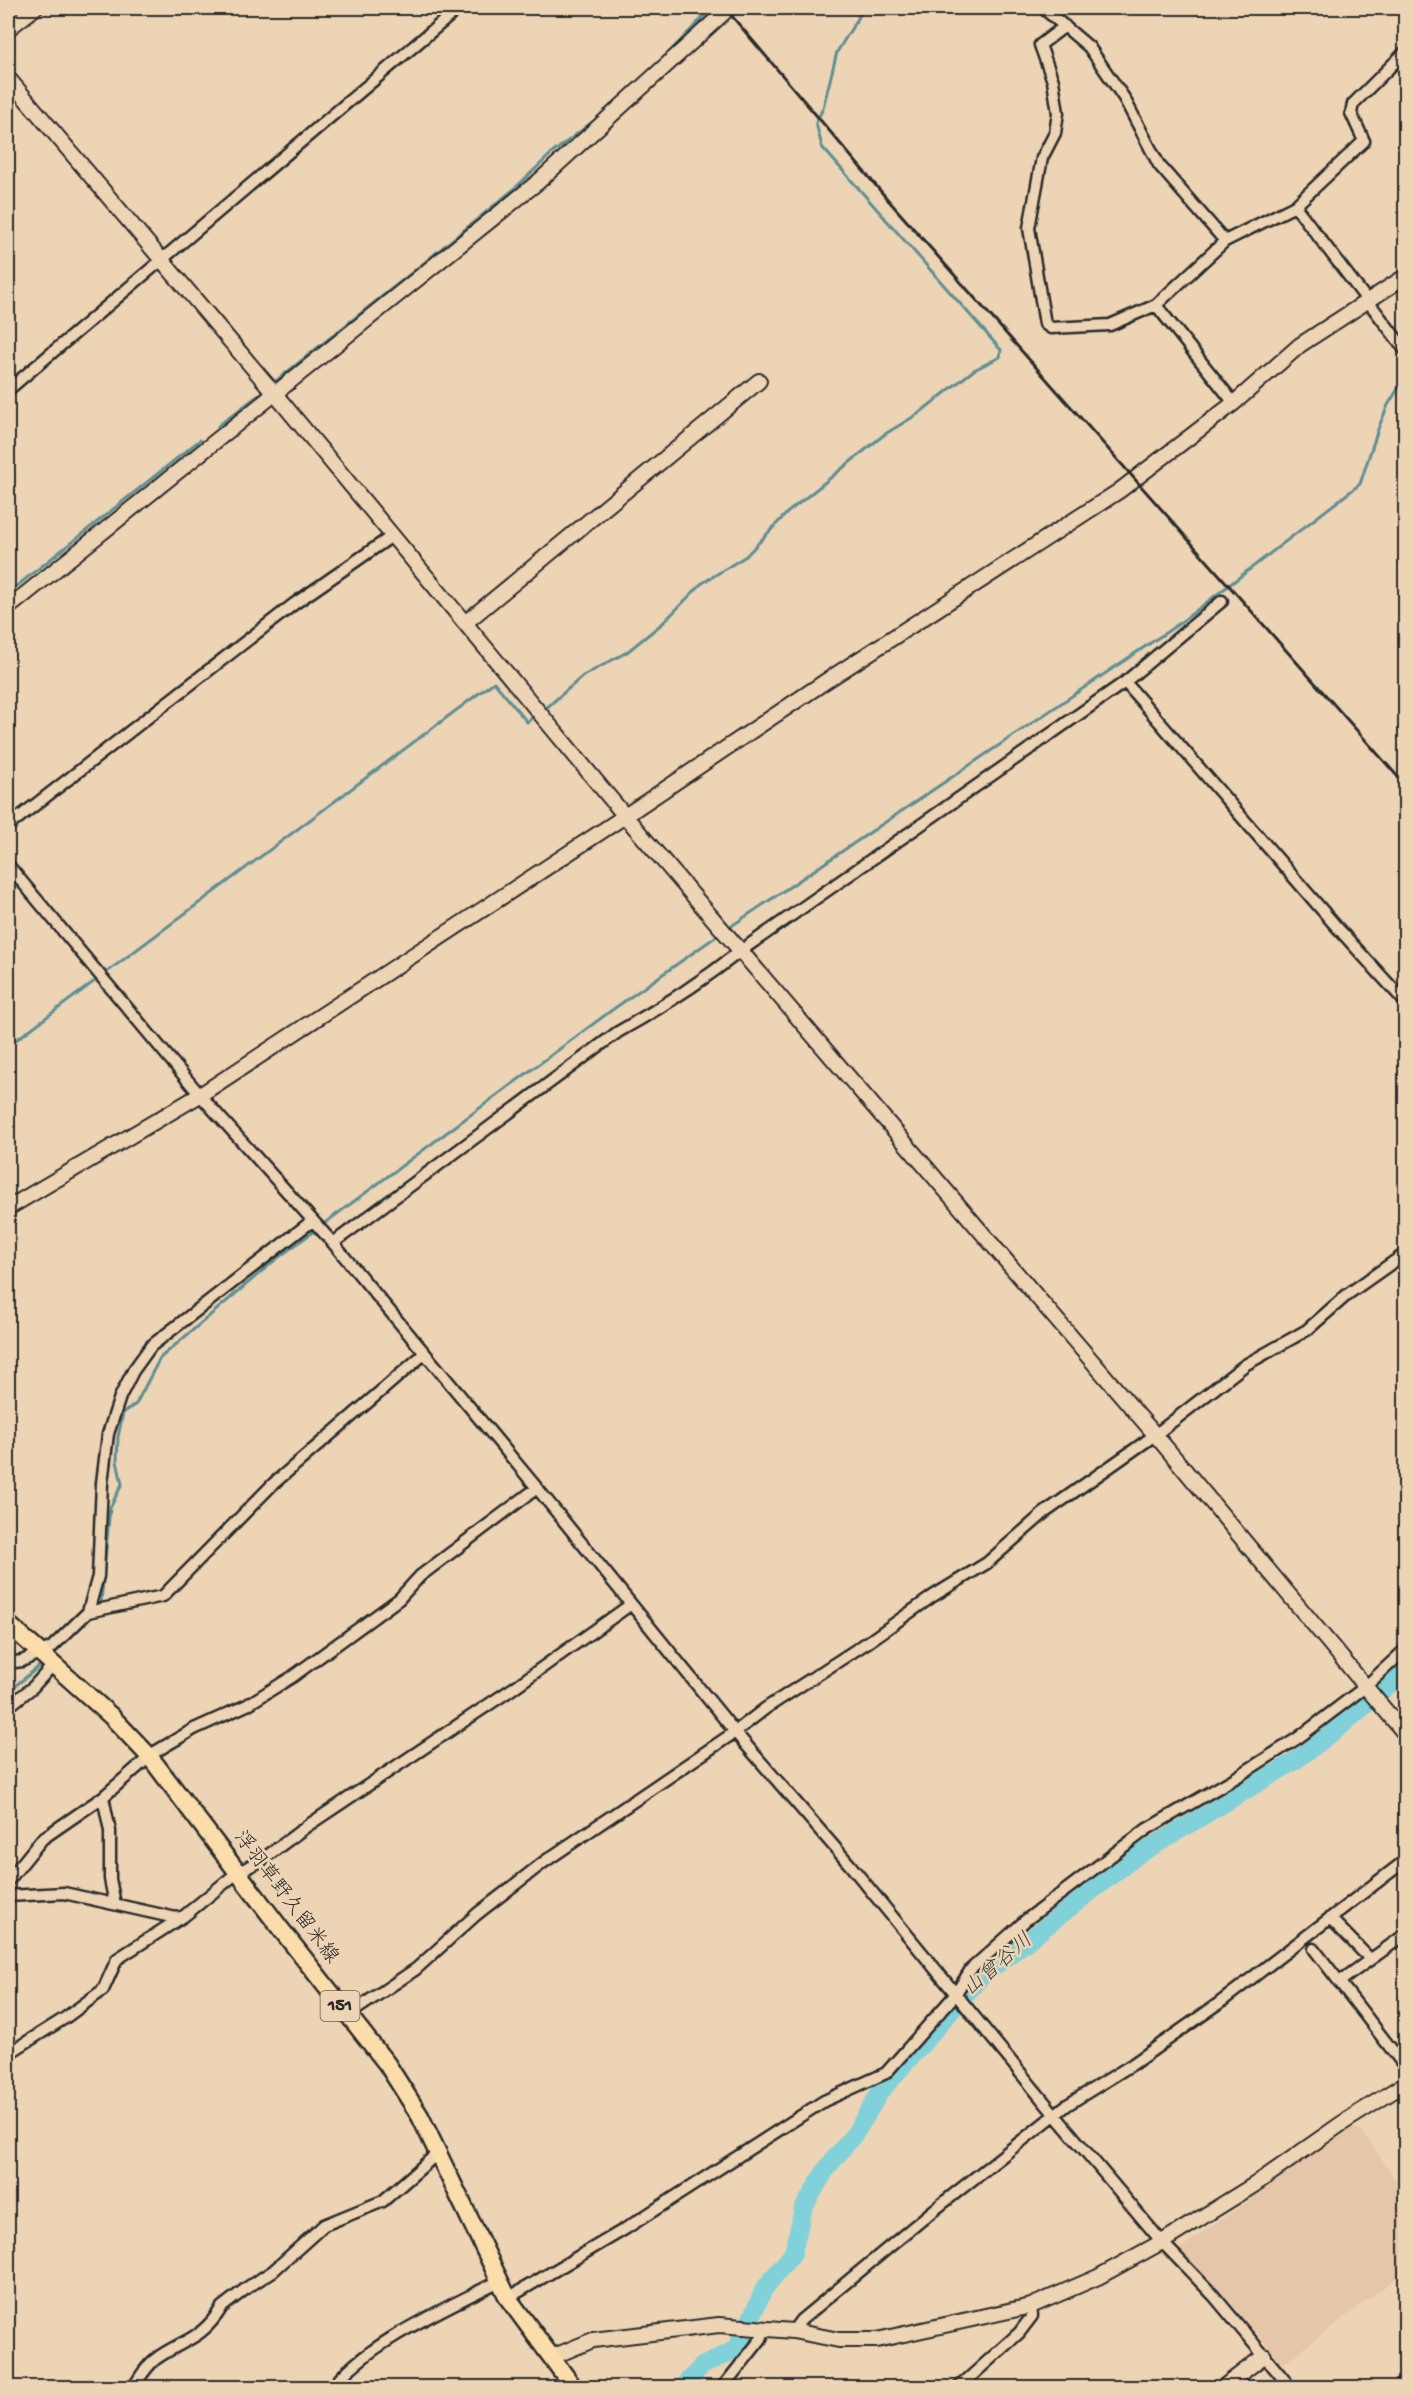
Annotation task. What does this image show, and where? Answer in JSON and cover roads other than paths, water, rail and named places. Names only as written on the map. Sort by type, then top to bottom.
[{"type":"main road","name":"浮羽草野久留米線","points":[[8,1624],[111,1716],[150,1756],[405,2090],[438,2152],[508,2298],[574,2388]]},
{"type":"street","points":[[8,29],[35,8]]},
{"type":"street","points":[[8,390],[459,8]]},
{"type":"street","points":[[1043,8],[1089,47],[1124,98],[1159,165],[1225,241]]},
{"type":"street","points":[[8,608],[538,182],[720,11]]},
{"type":"street","points":[[1065,27],[1040,45],[1053,81],[1058,113],[1055,133],[1042,158],[1029,228],[1045,324],[1051,328],[1110,325],[1156,305],[1225,241],[1295,206],[1364,141],[1351,113],[1353,104],[1406,51]]},
{"type":"street","points":[[8,78],[275,394],[625,816],[1155,1435],[1406,1735]]},
{"type":"street","points":[[1295,206],[1406,351]]},
{"type":"street","points":[[8,1208],[200,1095],[826,681],[1119,491],[1234,403],[1300,345],[1406,276]]},
{"type":"street","points":[[1156,305],[1234,403]]},
{"type":"street","points":[[465,623],[759,381]]},
{"type":"street","points":[[8,826],[294,604],[392,536]]},
{"type":"street","points":[[333,1244],[618,1032],[662,1008],[699,983],[1125,682],[1222,601]]},
{"type":"street","points":[[1125,682],[1406,1003]]},
{"type":"street","points":[[8,864],[200,1095],[333,1244],[537,1488],[735,1732],[850,1865],[1055,2115],[1162,2242],[1214,2295],[1291,2388]]},
{"type":"street","points":[[8,1707],[33,1687],[49,1660],[52,1647],[88,1611],[98,1576],[102,1483],[108,1434],[120,1397],[132,1371],[151,1346],[312,1221]]},
{"type":"street","points":[[348,2015],[416,1970],[477,1914],[544,1862],[735,1732],[766,1708],[872,1640],[933,1596],[987,1563],[1044,1513],[1155,1435],[1245,1365],[1307,1330],[1348,1294],[1406,1253]]},
{"type":"street","points":[[88,1611],[163,1596],[273,1484],[424,1354]]},
{"type":"street","points":[[8,1881],[42,1839],[103,1797],[150,1756],[194,1729],[247,1705],[292,1677],[399,1599],[420,1575],[537,1488]]},
{"type":"street","points":[[8,2051],[14,2050],[65,2018],[103,1990],[117,1959],[184,1916],[238,1872],[259,1862],[307,1826],[512,1689],[630,1605]]},
{"type":"street","points":[[508,2298],[625,2229],[824,2101],[881,2076],[958,1999],[971,1969],[982,1957],[1147,1829],[1372,1695],[1406,1649]]},
{"type":"street","points":[[8,1663],[49,1660]]},
{"type":"street","points":[[103,1797],[110,1831],[110,1879],[114,1904]]},
{"type":"street","points":[[793,2331],[801,2319],[1055,2115],[1190,2024],[1406,1860]]},
{"type":"street","points":[[8,1896],[64,1893],[176,1918],[184,1916]]},
{"type":"street","points":[[1330,1917],[1370,1959]]},
{"type":"street","points":[[1339,1982],[1406,1934]]},
{"type":"street","points":[[1314,1949],[1406,2068]]},
{"type":"street","points":[[552,2357],[593,2340],[697,2327],[753,2327],[793,2331],[839,2340],[877,2340],[1031,2306],[1098,2277],[1162,2242],[1254,2185],[1341,2124],[1406,2083]]},
{"type":"street","points":[[133,2388],[156,2359],[194,2339],[215,2318],[222,2307],[294,2254],[316,2231],[340,2218],[383,2201],[438,2152]]},
{"type":"street","points":[[332,2388],[341,2376],[390,2340],[500,2282]]},
{"type":"street","points":[[958,2388],[1019,2332],[1032,2316],[1031,2306]]},
{"type":"street","points":[[722,2388],[761,2339],[753,2327]]},
{"type":"street","points":[[1222,2388],[1264,2356]]},
{"type":"waterway","points":[[545,709],[583,676],[627,652],[664,622],[701,584],[746,556],[788,512],[885,434],[918,414],[974,370],[1000,357],[1001,350],[822,147],[816,123],[823,108],[837,52],[864,8]]},
{"type":"waterway","points":[[661,61],[707,13]]},
{"type":"waterway","points":[[272,384],[414,271],[513,190],[551,154],[608,110]]},
{"type":"waterway","points":[[727,929],[1180,623],[1360,484],[1388,405],[1406,376]]},
{"type":"waterway","points":[[218,426],[260,394]]},
{"type":"waterway","points":[[8,593],[200,440]]},
{"type":"waterway","points":[[8,1046],[494,682],[527,722],[532,718]]},
{"type":"waterway","points":[[98,1607],[101,1602],[110,1508],[122,1484],[117,1461],[118,1437],[123,1413],[136,1404],[160,1358],[275,1260],[612,1010],[721,933]]},
{"type":"waterway","points":[[53,1655],[90,1617]]},
{"type":"waterway","points":[[8,1692],[43,1663]]},
{"type":"waterway","name":"山曾谷川","points":[[681,2388],[702,2366],[734,2350],[742,2339],[764,2289],[793,2253],[803,2209],[827,2168],[856,2132],[880,2092],[981,1977],[1138,1855],[1295,1761],[1340,1727],[1406,1671]]},
{"type":"railway","points":[[725,8],[889,201],[1406,786]]}]
